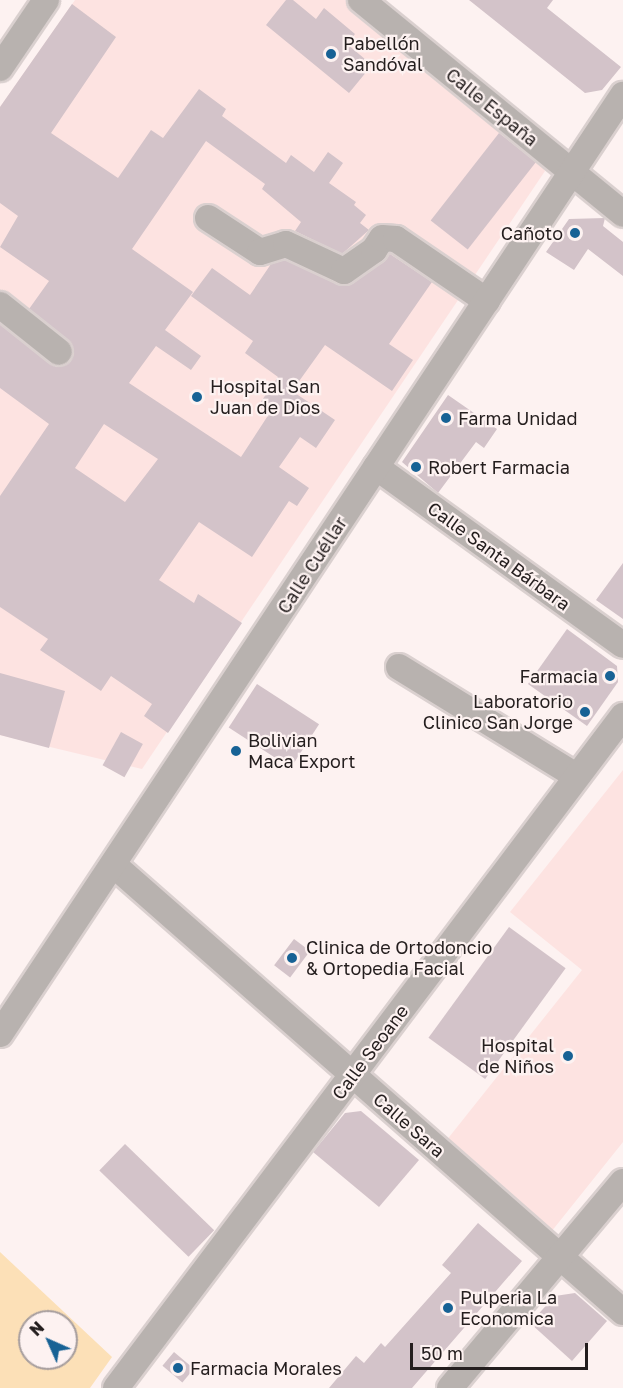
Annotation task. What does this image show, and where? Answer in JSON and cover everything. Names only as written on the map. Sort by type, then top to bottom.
[{"type":"street","points":[[0,68],[46,0]]},
{"type":"street","name":"Calle España","points":[[360,0],[623,214]]},
{"type":"street","name":"Calle Cuéllar","points":[[0,1034],[115,866],[623,95]]},
{"type":"street","points":[[208,218],[260,252],[286,244],[344,271],[387,236],[487,301]]},
{"type":"street","points":[[0,305],[59,352]]},
{"type":"street","name":"Calle Santa Bárbara","points":[[376,467],[623,645]]},
{"type":"street","points":[[399,667],[576,777]]},
{"type":"street","name":"Calle Seoane","points":[[116,1388],[623,716]]},
{"type":"street","name":"Calle Sara","points":[[115,866],[352,1076],[561,1255],[623,1312]]},
{"type":"street","points":[[450,1388],[623,1182]]},
{"type":"shaded area","name":"Hospital San Juan de Dios","points":[[75,0],[345,0],[537,156],[545,171],[142,769],[0,735],[0,107]]},
{"type":"shaded area","name":"Hospital de Niños","points":[[623,770],[623,1142],[551,1232],[442,1146],[582,970],[510,912]]},
{"type":"shaded area","points":[[0,1252],[62,1310],[18,1310],[18,1370],[78,1370],[78,1325],[112,1357],[90,1388],[0,1388]]},
{"type":"building","name":"Pabellón Sandóval","points":[[286,0],[293,0],[316,19],[324,8],[355,34],[347,44],[372,65],[349,93],[266,25]]},
{"type":"building","points":[[469,0],[553,0],[547,8],[621,67],[602,90],[585,93]]},
{"type":"building","points":[[72,4],[116,37],[51,133],[118,178],[151,130],[163,138],[199,89],[226,109],[222,116],[286,163],[291,155],[314,172],[328,152],[343,163],[329,183],[356,202],[354,205],[366,215],[360,223],[369,230],[342,254],[295,231],[301,222],[262,189],[265,184],[206,141],[132,249],[193,292],[165,330],[201,356],[191,370],[156,346],[129,383],[241,457],[269,414],[258,406],[278,377],[245,353],[253,341],[191,296],[212,268],[250,295],[271,264],[285,260],[345,286],[390,254],[432,282],[389,344],[413,360],[392,391],[325,345],[292,391],[335,420],[316,448],[300,437],[279,467],[309,488],[297,506],[289,501],[252,557],[199,522],[159,580],[194,603],[198,594],[242,623],[168,733],[144,716],[152,704],[111,676],[101,691],[40,650],[48,639],[0,607],[0,496],[49,424],[0,388],[0,324],[56,367],[70,362],[74,354],[68,340],[29,309],[49,281],[0,247],[18,216],[0,203],[0,107]],"holes":[[[104,424],[158,459],[125,502],[75,468]]]},
{"type":"building","points":[[499,133],[536,162],[468,249],[431,220]]},
{"type":"building","points":[[605,218],[603,226],[623,242],[623,276],[588,249],[574,270],[546,252],[569,219]]},
{"type":"building","points":[[448,395],[497,429],[484,448],[476,442],[438,493],[402,462]]},
{"type":"building","points":[[623,563],[623,619],[596,600]]},
{"type":"building","points":[[567,629],[617,666],[618,682],[587,726],[528,684]]},
{"type":"building","points":[[0,673],[65,691],[49,748],[0,735]]},
{"type":"building","points":[[257,684],[319,724],[291,768],[229,728]]},
{"type":"building","points":[[121,732],[143,744],[124,777],[103,765]]},
{"type":"building","points":[[509,927],[566,968],[485,1079],[428,1038]]},
{"type":"building","name":"Clinica de Ortodoncio & Ortopedia Facial","points":[[294,939],[310,951],[290,977],[274,965]]},
{"type":"building","points":[[361,1111],[419,1160],[379,1207],[313,1152],[345,1113]]},
{"type":"building","points":[[125,1144],[214,1230],[188,1257],[99,1171]]},
{"type":"building","points":[[478,1223],[522,1261],[412,1388],[329,1388],[356,1356],[364,1363],[381,1343],[385,1347],[451,1273],[442,1265]]},
{"type":"building","points":[[575,1293],[607,1321],[572,1361],[530,1323],[555,1296]]},
{"type":"building","name":"Farmacia Morales","points":[[174,1352],[194,1369],[182,1383],[162,1366]]},
{"type":"place","name":"Pabellón Sandóval","points":[[331,54]]},
{"type":"place","name":"Cañoto","points":[[575,233]]},
{"type":"place","name":"Hospital San Juan de Dios","points":[[197,397]]},
{"type":"place","name":"Farma Unidad","points":[[446,418]]},
{"type":"place","name":"Robert Farmacia","points":[[416,467]]},
{"type":"place","name":"Farmacia","points":[[610,676]]},
{"type":"place","name":"Laboratorio Clinico San Jorge","points":[[585,712]]},
{"type":"place","name":"Bolivian Maca Export","points":[[236,751]]},
{"type":"place","name":"Clinica de Ortodoncio & Ortopedia Facial","points":[[292,958]]},
{"type":"place","name":"Hospital de Niños","points":[[568,1056]]},
{"type":"place","name":"Pulperia La Economica","points":[[448,1308]]},
{"type":"place","name":"Farmacia Morales","points":[[178,1368]]}]
